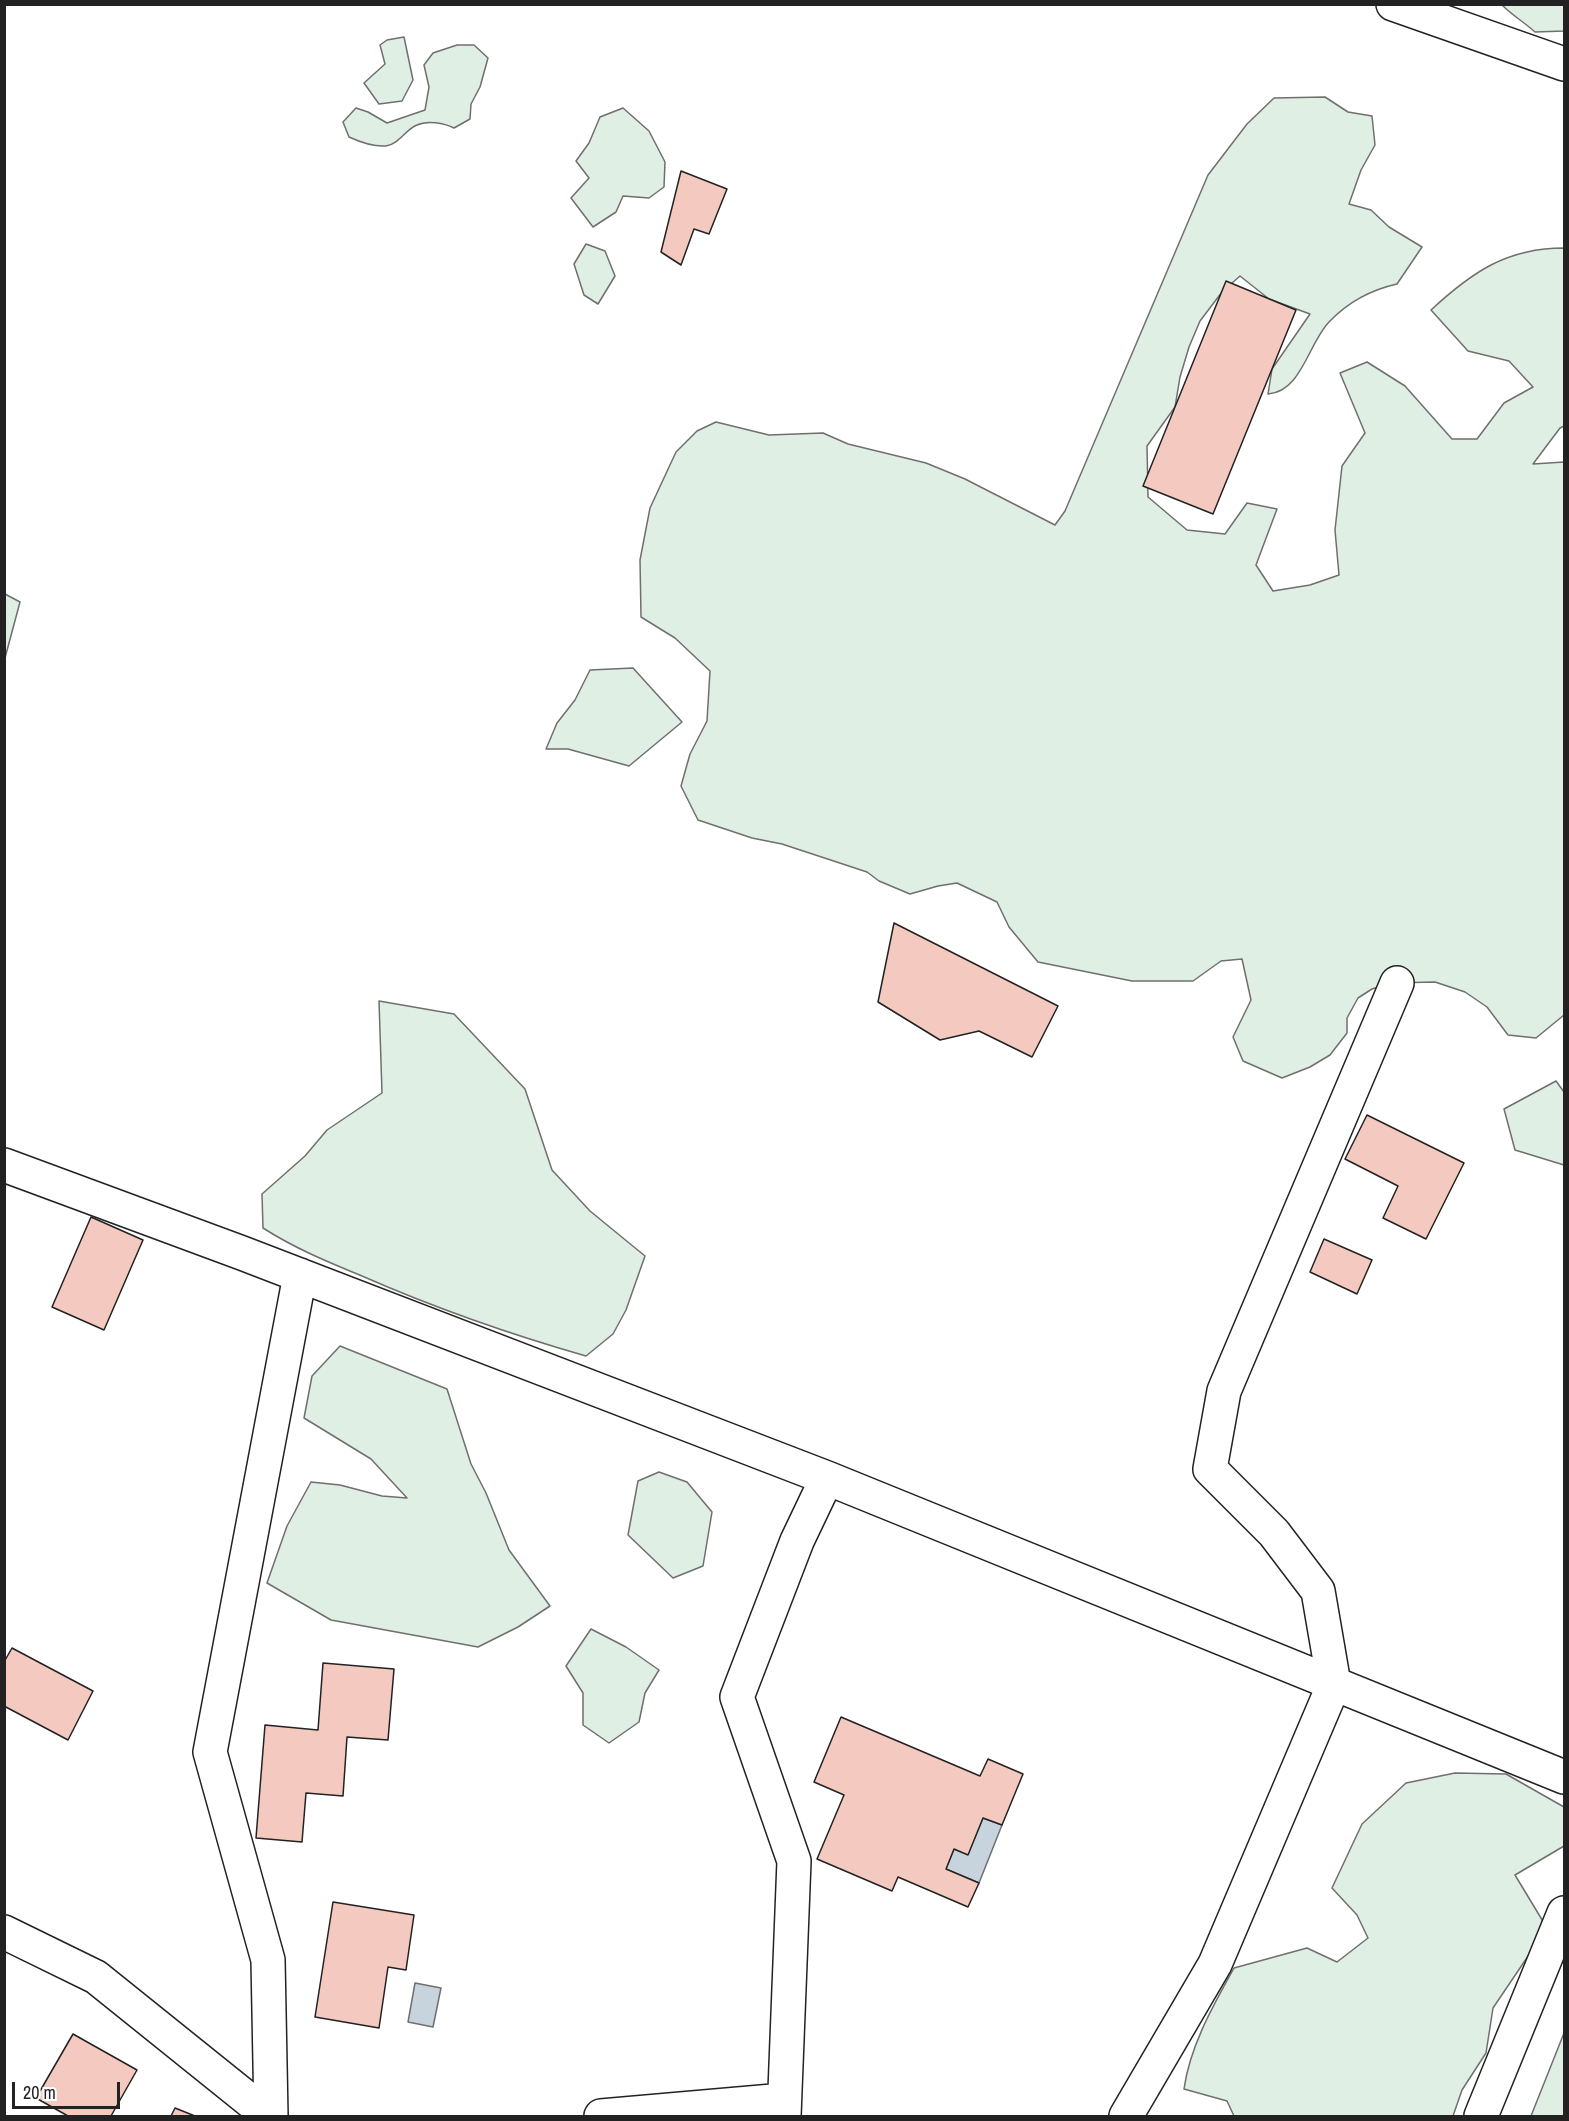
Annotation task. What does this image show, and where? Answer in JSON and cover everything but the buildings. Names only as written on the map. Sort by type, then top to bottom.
[{"type":"street","points":[[1393,4],[1564,64]]},
{"type":"street","points":[[1126,2116],[1215,1964],[1334,1684],[1318,1591],[1274,1533],[1210,1469],[1224,1391],[1397,983]]},
{"type":"street","points":[[4,1165],[300,1275],[827,1478],[1564,1778]]},
{"type":"street","points":[[270,2116],[268,1960],[210,1752],[300,1275]]},
{"type":"street","points":[[601,2116],[784,2108],[794,1861],[737,1696],[797,1541],[827,1478]]},
{"type":"street","points":[[1481,2116],[1564,1913]]},
{"type":"street","points":[[4,1932],[96,1977],[270,2116]]},
{"type":"green space","points":[[1502,5],[1564,5],[1564,31],[1535,32]]},
{"type":"green space","points":[[404,37],[413,80],[402,101],[379,104],[364,83],[385,64],[380,45],[387,40]]},
{"type":"green space","points":[[457,45],[474,45],[488,58],[480,87],[471,104],[470,119],[454,128],[436,123],[421,123],[391,145],[386,146],[371,145],[349,137],[343,122],[356,108],[387,123],[425,110],[429,87],[424,65],[433,53]]},
{"type":"green space","points":[[1325,97],[1348,112],[1372,116],[1375,145],[1361,170],[1349,204],[1371,210],[1389,227],[1422,247],[1397,284],[1360,298],[1336,315],[1322,331],[1297,376],[1280,391],[1268,394],[1272,369],[1310,314],[1269,299],[1240,276],[1222,292],[1200,321],[1189,347],[1180,377],[1175,407],[1147,446],[1148,497],[1187,530],[1225,534],[1247,503],[1277,509],[1256,565],[1273,591],[1310,585],[1339,575],[1335,530],[1342,466],[1365,433],[1340,373],[1367,362],[1405,386],[1452,439],[1477,439],[1504,403],[1533,387],[1509,361],[1468,351],[1431,310],[1461,284],[1492,265],[1525,252],[1564,248],[1564,426],[1560,428],[1533,464],[1564,462],[1564,1015],[1536,1038],[1508,1035],[1487,1007],[1465,992],[1435,982],[1391,983],[1372,989],[1358,998],[1347,1018],[1347,1033],[1330,1055],[1310,1067],[1282,1078],[1243,1061],[1233,1037],[1251,1000],[1242,959],[1221,961],[1193,981],[1132,981],[1038,962],[1009,927],[997,902],[957,883],[910,894],[879,881],[867,872],[698,820],[681,786],[690,754],[707,721],[710,671],[675,638],[641,617],[640,560],[650,508],[676,452],[697,431],[716,422],[769,435],[823,433],[848,444],[926,463],[965,479],[1055,525],[1065,511],[1208,175],[1247,124],[1274,98]]},
{"type":"green space","points":[[623,108],[649,131],[665,162],[664,187],[649,198],[623,196],[616,212],[593,227],[571,198],[589,178],[576,161],[589,143],[600,117]]},
{"type":"green space","points":[[586,244],[605,251],[615,276],[598,304],[584,295],[574,264]]},
{"type":"green space","points":[[5,594],[20,602],[5,658]]},
{"type":"green space","points":[[633,668],[682,722],[629,766],[568,749],[546,749],[557,723],[575,700],[590,670]]},
{"type":"green space","points":[[379,1001],[454,1014],[525,1089],[552,1170],[590,1211],[645,1256],[626,1310],[613,1334],[586,1356],[529,1339],[417,1299],[311,1254],[263,1228],[262,1194],[305,1156],[327,1130],[382,1093]]},
{"type":"green space","points":[[1556,1081],[1564,1092],[1564,1165],[1515,1150],[1504,1109]]},
{"type":"green space","points":[[340,1346],[447,1389],[471,1464],[486,1493],[509,1550],[550,1606],[518,1627],[478,1647],[331,1620],[267,1583],[287,1526],[311,1482],[340,1485],[382,1496],[407,1498],[371,1459],[304,1418],[312,1376]]},
{"type":"green space","points":[[659,1472],[687,1482],[712,1512],[703,1566],[673,1578],[628,1535],[638,1481]]},
{"type":"green space","points":[[591,1629],[626,1647],[659,1670],[645,1693],[639,1722],[609,1743],[583,1725],[583,1693],[566,1666]]},
{"type":"green space","points":[[1455,1773],[1506,1774],[1564,1807],[1564,1846],[1515,1875],[1547,1928],[1493,2008],[1486,2053],[1462,2090],[1453,2116],[1234,2116],[1227,2101],[1184,2089],[1197,2042],[1234,1968],[1307,1948],[1337,1962],[1368,1938],[1357,1915],[1332,1888],[1362,1824],[1406,1783]]},
{"type":"green space","points":[[1564,2033],[1564,2116],[1531,2116]]},
{"type":"shaded area","points":[[983,1818],[1002,1825],[979,1883],[946,1869],[954,1849],[968,1854]]},
{"type":"shaded area","points":[[415,1983],[441,1988],[433,2027],[408,2022]]}]
